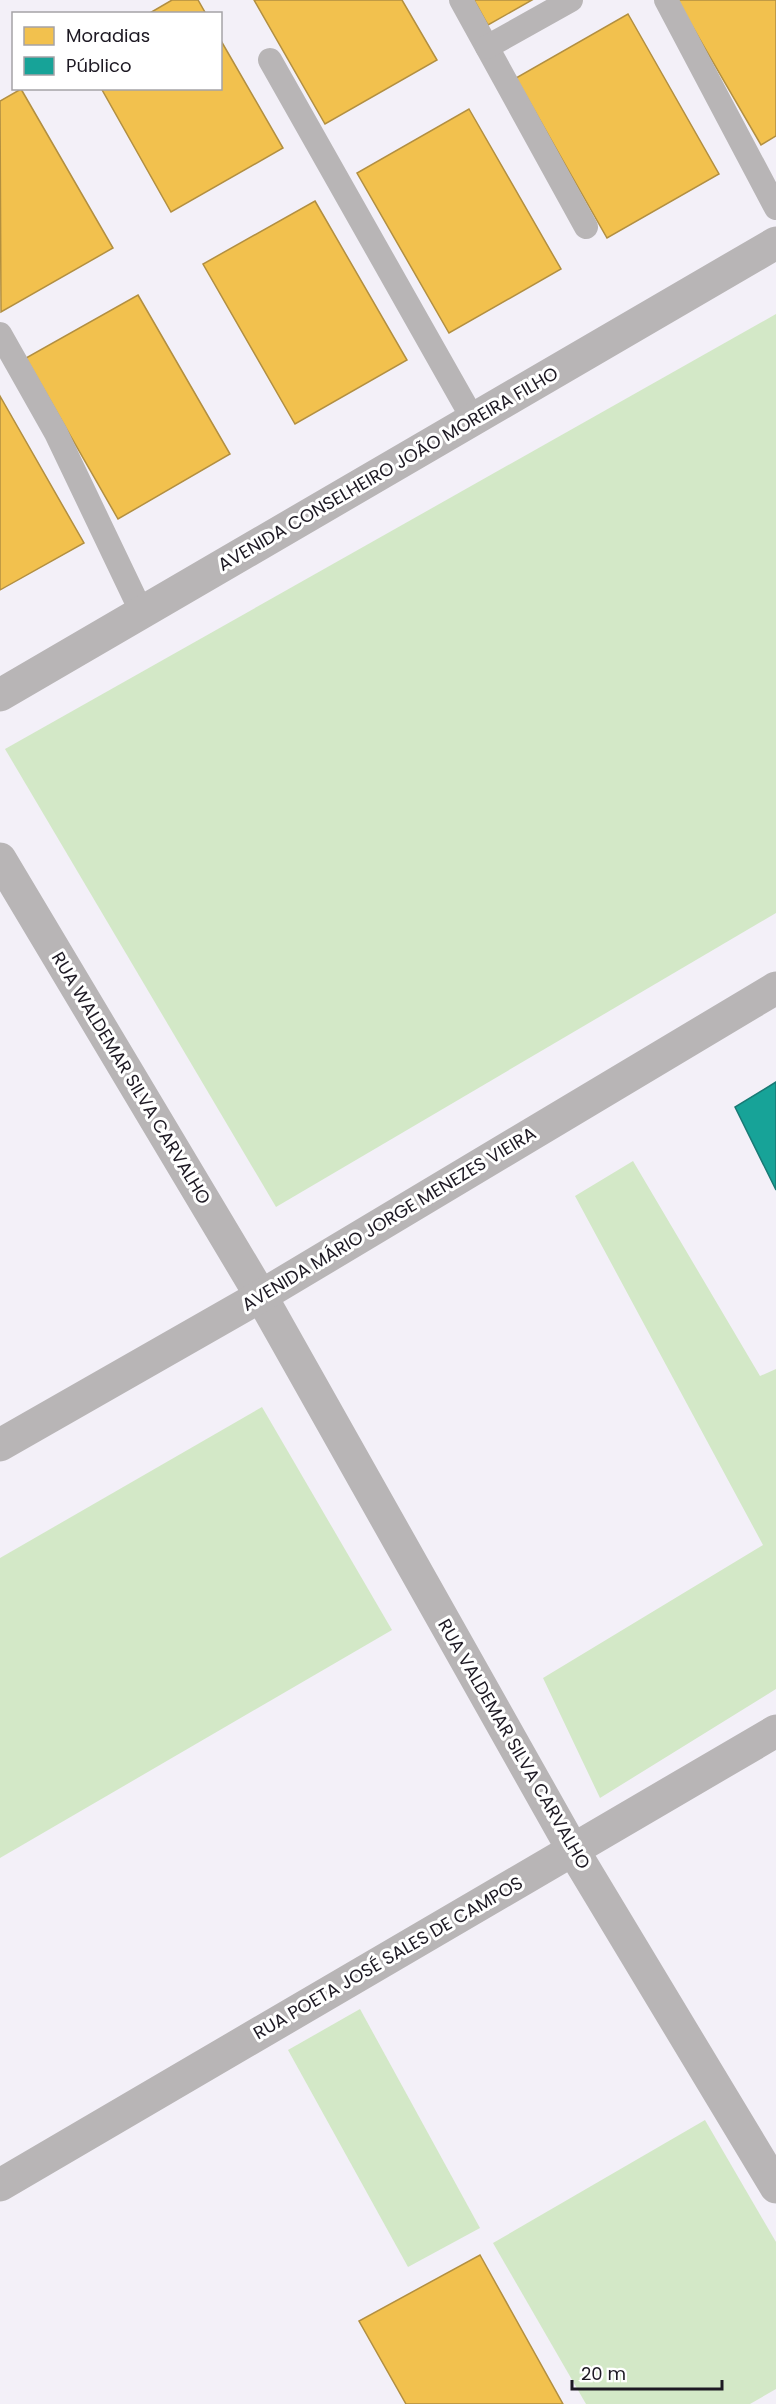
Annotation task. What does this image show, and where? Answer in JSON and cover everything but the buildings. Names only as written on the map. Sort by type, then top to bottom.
[{"type":"street","name":"AVENIDA CONSELHEIRO JOÃO MOREIRA FILHO","points":[[0,695],[776,243]]},
{"type":"street","name":"RUA WALDEMAR SILVA CARVALHO","points":[[0,859],[261,1296]]},
{"type":"street","name":"AVENIDA MÁRIO JORGE MENEZES VIEIRA","points":[[0,1445],[261,1296],[776,988]]},
{"type":"street","name":"RUA VALDEMAR SILVA CARVALHO","points":[[261,1296],[573,1850],[776,2187]]},
{"type":"street","name":"RUA POETA JOSÉ SALES DE CAMPOS","points":[[0,2185],[776,1731]]},
{"type":"lane","points":[[461,0],[586,226]]},
{"type":"lane","points":[[487,48],[571,0]]},
{"type":"lane","points":[[666,0],[776,208]]},
{"type":"lane","points":[[270,60],[473,419]]},
{"type":"lane","points":[[0,334],[56,433],[142,613]]},
{"type":"green space","points":[[776,314],[776,913],[276,1207],[5,749]]},
{"type":"green space","points":[[633,1161],[760,1376],[776,1369],[776,1689],[600,1798],[543,1678],[763,1545],[575,1196]]},
{"type":"green space","points":[[262,1407],[392,1630],[0,1858],[0,1558]]},
{"type":"green space","points":[[360,2009],[480,2228],[408,2267],[288,2050]]},
{"type":"green space","points":[[705,2120],[776,2242],[776,2389],[750,2404],[586,2404],[493,2243]]}]
